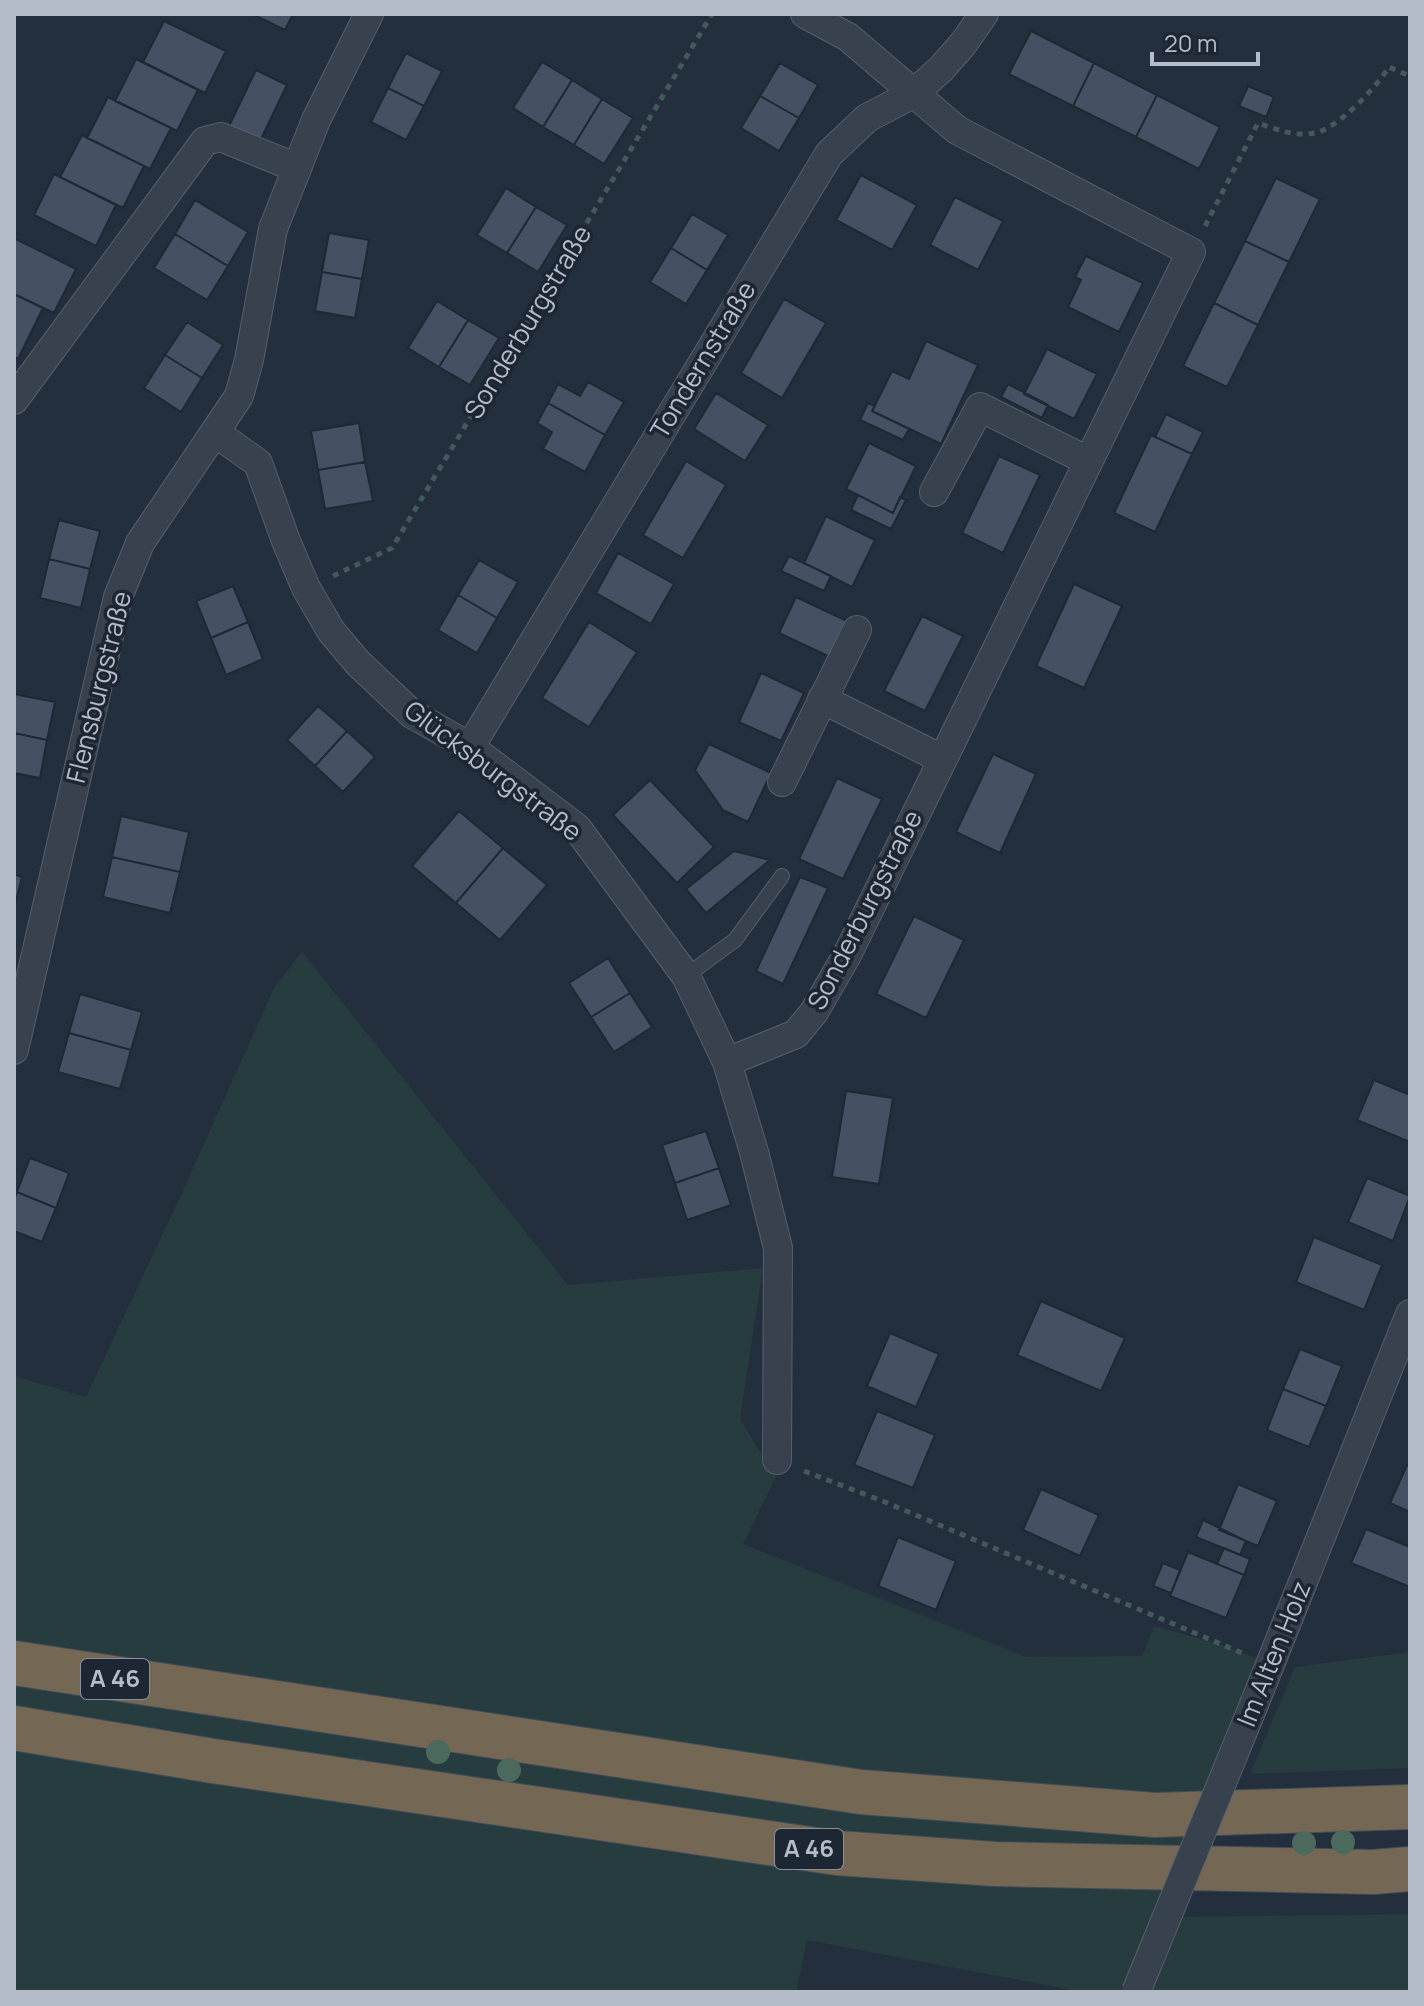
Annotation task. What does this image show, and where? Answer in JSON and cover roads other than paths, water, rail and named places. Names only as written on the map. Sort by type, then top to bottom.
[{"type":"highway","name":"A 46","points":[[14,1663],[861,1792],[1155,1815],[1410,1807]]},
{"type":"highway","name":"A 46","points":[[14,1728],[213,1761],[837,1853],[995,1864],[1373,1872],[1410,1869]]},
{"type":"street","name":"Flensburgstraße","points":[[14,1050],[118,597],[140,543],[239,396],[249,360],[273,229],[316,120],[369,14]]},
{"type":"street","points":[[805,14],[848,37],[913,94]]},
{"type":"street","name":"Tondernstraße","points":[[470,747],[829,154],[867,118],[913,94],[948,61],[984,14]]},
{"type":"street","name":"Sonderburgstraße","points":[[727,1062],[796,1034],[814,1012],[847,955],[1191,252],[957,130],[913,94]]},
{"type":"street","points":[[14,400],[205,141],[221,137],[297,168]]},
{"type":"street","points":[[934,492],[980,407],[1088,461]]},
{"type":"street","name":"Glücksburgstraße","points":[[216,433],[258,463],[306,588],[331,631],[358,663],[412,714],[470,747],[577,828],[686,976],[727,1062],[778,1248],[777,1460]]},
{"type":"street","points":[[782,782],[857,630]]},
{"type":"street","points":[[822,699],[942,759]]},
{"type":"street","name":"Im Alten Holz","points":[[1136,1992],[1410,1314]]},
{"type":"lane","points":[[686,976],[735,940],[782,876]]}]
